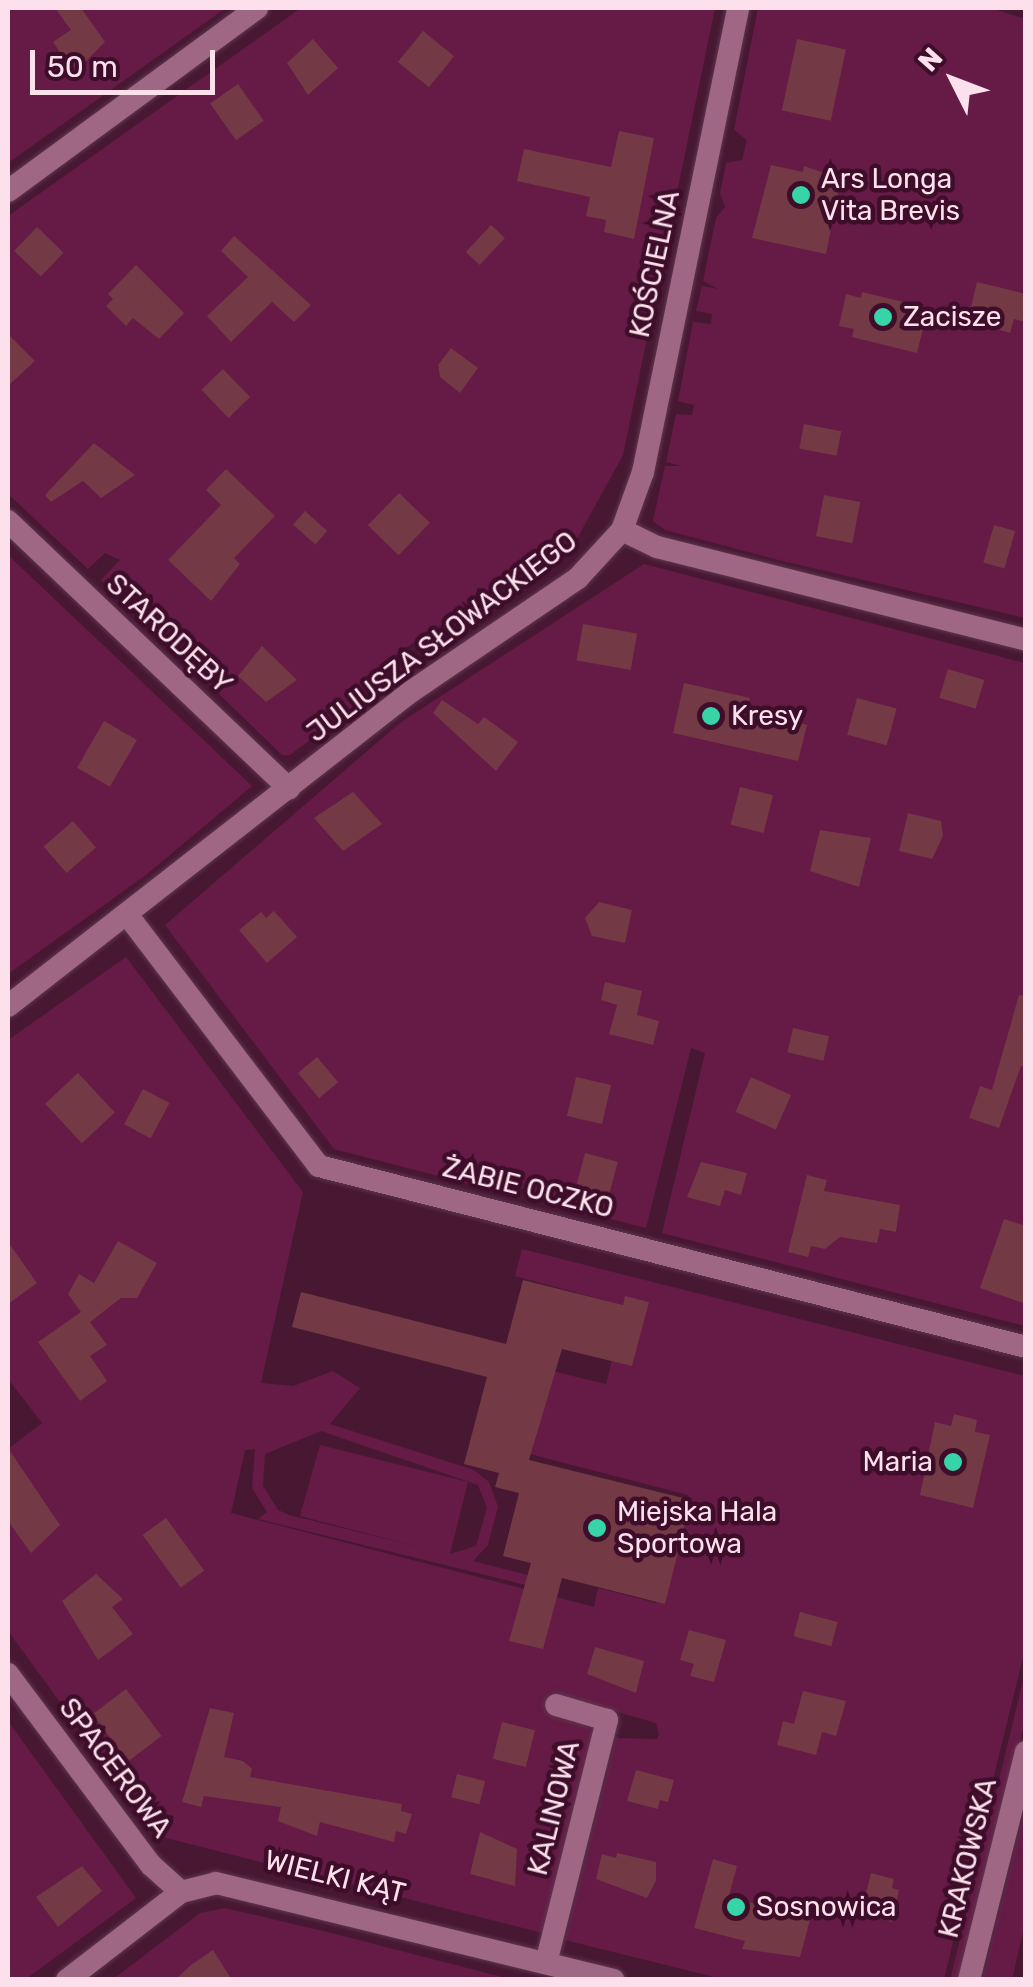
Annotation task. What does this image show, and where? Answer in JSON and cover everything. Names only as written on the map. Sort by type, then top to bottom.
[{"type":"street","points":[[8,191],[257,8]]},
{"type":"street","name":"KOŚCIELNA","points":[[622,530],[646,454],[738,8]]},
{"type":"street","name":"STARODĘBY","points":[[8,522],[289,789]]},
{"type":"street","points":[[622,530],[658,546],[1026,640]]},
{"type":"street","name":"JULIUSZA SŁOWACKIEGO","points":[[8,1006],[129,917],[408,693],[578,578],[622,530]]},
{"type":"street","name":"ŻABIE OCZKO","points":[[129,917],[319,1166],[1026,1347]]},
{"type":"street","name":"SPACEROWA","points":[[8,1674],[158,1874],[181,1892]]},
{"type":"street","name":"KALINOWA","points":[[546,1963],[608,1720],[556,1705]]},
{"type":"street","name":"KRAKOWSKA","points":[[969,1980],[1026,1752]]},
{"type":"street","name":"WIELKI KĄT","points":[[66,1980],[181,1892],[240,1884],[613,1980]]},
{"type":"shaded area","points":[[8,8],[226,8],[8,163]]},
{"type":"shaded area","points":[[301,8],[715,8],[623,455],[578,537],[402,650],[407,666],[290,755],[282,755],[101,580],[120,560],[105,553],[88,569],[8,494],[8,216]]},
{"type":"shaded area","points":[[758,8],[990,8],[1025,19],[1025,618],[774,559],[665,530],[653,521],[665,466],[682,466],[666,462],[676,414],[692,415],[694,405],[678,401],[693,322],[711,324],[712,314],[696,311],[702,286],[718,289],[703,281],[716,218],[725,207],[720,193],[726,163],[742,160],[747,140],[734,130]]},
{"type":"shaded area","points":[[8,555],[252,786],[146,875],[8,974]]},
{"type":"shaded area","points":[[644,564],[1025,663],[1025,1326],[662,1233],[705,1053],[691,1048],[646,1228],[524,1197],[525,1189],[511,1185],[508,1194],[334,1149],[165,925],[401,722]]},
{"type":"shaded area","points":[[126,957],[303,1192],[261,1383],[293,1386],[333,1371],[360,1388],[330,1424],[474,1470],[489,1482],[498,1507],[488,1545],[473,1561],[528,1575],[526,1585],[258,1519],[267,1512],[252,1488],[255,1449],[245,1450],[231,1513],[594,1607],[598,1588],[656,1603],[688,1495],[526,1453],[552,1371],[606,1384],[626,1306],[515,1276],[522,1249],[1025,1376],[1025,1649],[944,1979],[722,1979],[565,1940],[616,1738],[657,1739],[659,1734],[656,1723],[554,1694],[593,1733],[543,1933],[158,1836],[8,1631],[8,1449],[42,1423],[8,1379],[8,1040]],"holes":[[[321,1431],[478,1485],[487,1508],[476,1546],[450,1554],[468,1482],[320,1445],[300,1516],[419,1547],[289,1515],[278,1510],[263,1486],[265,1454]]]},
{"type":"shaded area","points":[[1025,1673],[1025,1720],[997,1841],[960,1979],[950,1980]]},
{"type":"shaded area","points":[[8,1721],[136,1898],[26,1979],[8,1979]]},
{"type":"shaded area","points":[[1025,1810],[1025,1923],[1012,1979],[983,1979]]},
{"type":"shaded area","points":[[225,1908],[510,1979],[112,1980],[200,1913]]},
{"type":"building","points":[[55,8],[81,8],[105,42],[81,66],[70,67],[53,42],[71,30]]},
{"type":"building","points":[[423,31],[454,56],[429,87],[398,62]]},
{"type":"building","points":[[313,39],[338,68],[308,95],[287,63]]},
{"type":"building","points":[[797,39],[846,49],[831,121],[782,110]]},
{"type":"building","points":[[238,84],[264,121],[236,140],[210,104]]},
{"type":"building","points":[[619,131],[654,138],[634,239],[604,232],[606,220],[586,216],[590,197],[517,181],[524,149],[611,167]]},
{"type":"building","name":"Ars Longa Vita Brevis","points":[[771,165],[803,172],[804,166],[841,179],[826,254],[752,238]]},
{"type":"building","points":[[491,225],[505,238],[480,265],[466,252]]},
{"type":"building","points":[[37,227],[64,253],[41,276],[14,251]]},
{"type":"building","points":[[234,236],[311,305],[294,322],[272,302],[231,342],[207,316],[248,277],[221,251]]},
{"type":"building","points":[[136,265],[184,313],[159,339],[133,318],[126,326],[106,306],[113,299],[108,294]]},
{"type":"building","points":[[977,282],[1026,294],[1026,322],[1014,319],[1010,333],[987,326],[991,312],[971,307]]},
{"type":"building","name":"Zacisze","points":[[862,292],[928,308],[917,353],[852,337],[854,329],[839,326],[846,294],[861,298]]},
{"type":"building","points":[[8,334],[35,361],[8,386]]},
{"type":"building","points":[[451,348],[478,368],[460,393],[440,377],[438,365]]},
{"type":"building","points":[[223,369],[250,397],[229,418],[201,390]]},
{"type":"building","points":[[804,424],[841,431],[837,456],[799,449]]},
{"type":"building","points":[[94,443],[135,475],[101,498],[83,481],[51,502],[45,495]]},
{"type":"building","points":[[226,469],[275,516],[234,558],[240,564],[211,601],[168,560],[221,505],[206,490]]},
{"type":"building","points":[[399,493],[430,523],[399,555],[368,525]]},
{"type":"building","points":[[824,495],[860,502],[852,543],[816,536]]},
{"type":"building","points":[[305,511],[327,531],[315,544],[293,524]]},
{"type":"building","points":[[994,525],[1015,531],[1004,569],[983,562]]},
{"type":"building","points":[[583,624],[637,634],[631,670],[577,660]]},
{"type":"building","points":[[262,646],[297,680],[266,702],[238,676]]},
{"type":"building","points":[[948,669],[984,680],[976,709],[939,698]]},
{"type":"building","points":[[684,683],[750,698],[747,708],[807,725],[798,761],[673,733]]},
{"type":"building","points":[[857,698],[897,709],[887,745],[847,735]]},
{"type":"building","points":[[442,700],[478,724],[484,717],[518,742],[496,771],[433,713]]},
{"type":"building","points":[[104,721],[137,740],[110,787],[77,768]]},
{"type":"building","points":[[740,787],[773,795],[764,833],[731,825]]},
{"type":"building","points":[[353,792],[382,824],[343,851],[314,818]]},
{"type":"building","points":[[908,813],[941,821],[943,836],[932,859],[899,851]]},
{"type":"building","points":[[73,821],[96,847],[67,873],[44,847]]},
{"type":"building","points":[[820,830],[871,838],[859,887],[810,871]]},
{"type":"building","points":[[599,902],[632,910],[625,943],[592,936],[585,918]]},
{"type":"building","points":[[274,911],[297,937],[267,963],[239,930],[261,912],[266,918]]},
{"type":"building","points":[[605,982],[642,991],[637,1015],[659,1021],[653,1045],[609,1034],[617,1005],[601,1000]]},
{"type":"building","points":[[1019,995],[1026,996],[1026,1067],[1021,1066],[999,1128],[969,1118],[980,1086],[992,1090]]},
{"type":"building","points":[[793,1028],[829,1036],[823,1061],[787,1052]]},
{"type":"building","points":[[317,1057],[338,1082],[319,1098],[298,1073]]},
{"type":"building","points":[[78,1073],[115,1112],[82,1143],[45,1104]]},
{"type":"building","points":[[576,1077],[611,1085],[602,1124],[567,1116]]},
{"type":"building","points":[[751,1077],[791,1095],[776,1130],[736,1112]]},
{"type":"building","points":[[143,1089],[169,1103],[151,1138],[124,1124]]},
{"type":"building","points":[[585,1153],[618,1162],[609,1195],[576,1186]]},
{"type":"building","points":[[701,1162],[747,1173],[741,1195],[725,1190],[720,1206],[687,1197]]},
{"type":"building","points":[[807,1175],[827,1180],[824,1191],[900,1205],[896,1232],[880,1229],[877,1243],[840,1237],[825,1249],[811,1246],[808,1257],[788,1252]]},
{"type":"building","points":[[1004,1219],[1026,1226],[1026,1304],[980,1288]]},
{"type":"building","points":[[118,1241],[157,1263],[137,1298],[121,1298],[90,1322],[107,1345],[90,1356],[107,1381],[80,1401],[38,1342],[81,1312],[68,1294],[79,1274],[94,1283]]},
{"type":"building","points":[[8,1242],[37,1283],[8,1304]]},
{"type":"building","points":[[523,1280],[623,1305],[625,1296],[649,1302],[632,1366],[562,1349],[529,1460],[691,1500],[665,1604],[562,1578],[543,1649],[509,1641],[531,1563],[503,1556],[519,1493],[495,1487],[499,1473],[464,1464],[487,1377],[292,1327],[301,1292],[506,1344]]},
{"type":"building","name":"Maria","points":[[954,1414],[977,1420],[975,1432],[990,1435],[973,1508],[920,1495],[935,1422],[951,1426]]},
{"type":"building","points":[[8,1448],[60,1525],[31,1553],[8,1521]]},
{"type":"building","points":[[166,1518],[204,1571],[181,1588],[143,1535]]},
{"type":"building","points":[[96,1574],[123,1599],[112,1607],[133,1634],[98,1660],[62,1601]]},
{"type":"building","points":[[800,1612],[838,1622],[831,1646],[794,1636]]},
{"type":"building","points":[[689,1630],[726,1640],[714,1682],[690,1676],[694,1664],[680,1660]]},
{"type":"building","points":[[595,1647],[644,1661],[636,1693],[587,1674]]},
{"type":"building","points":[[126,1689],[162,1736],[128,1761],[92,1714]]},
{"type":"building","points":[[803,1691],[846,1701],[836,1736],[822,1732],[816,1755],[777,1745],[783,1721],[794,1724]]},
{"type":"building","points":[[210,1708],[234,1713],[224,1757],[243,1761],[252,1769],[250,1777],[402,1804],[401,1811],[412,1814],[406,1834],[396,1831],[394,1842],[320,1822],[317,1836],[278,1821],[281,1807],[204,1796],[201,1807],[182,1802]]},
{"type":"building","points":[[502,1722],[535,1730],[526,1767],[493,1759]]},
{"type":"building","points":[[636,1770],[674,1780],[668,1802],[660,1800],[658,1809],[627,1801]]},
{"type":"building","points":[[457,1774],[485,1781],[479,1804],[451,1797]]},
{"type":"building","points":[[480,1832],[517,1849],[515,1886],[470,1874]]},
{"type":"building","points":[[617,1853],[656,1862],[656,1881],[647,1898],[596,1879],[602,1854],[616,1858]]},
{"type":"building","name":"Sosnowica","points":[[713,1859],[737,1866],[729,1896],[810,1920],[800,1957],[742,1949],[745,1941],[694,1928]]},
{"type":"building","points":[[82,1866],[102,1891],[58,1927],[36,1897]]},
{"type":"building","points":[[871,1873],[894,1879],[892,1888],[899,1890],[892,1922],[861,1914]]},
{"type":"building","points":[[213,1950],[232,1980],[175,1980],[191,1965]]},
{"type":"place","name":"Ars Longa Vita Brevis","points":[[801,195]]},
{"type":"place","name":"Zacisze","points":[[883,317]]},
{"type":"place","name":"Kresy","points":[[711,716]]},
{"type":"place","name":"Maria","points":[[953,1462]]},
{"type":"place","name":"Miejska Hala Sportowa","points":[[597,1528]]},
{"type":"place","name":"Sosnowica","points":[[736,1907]]}]
